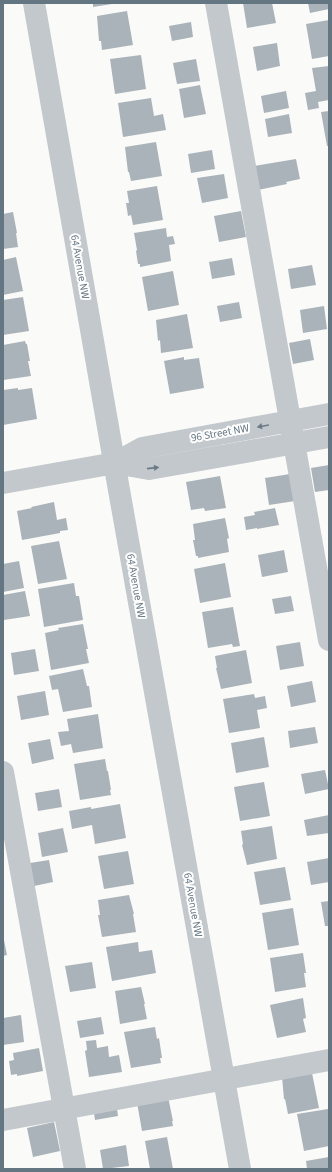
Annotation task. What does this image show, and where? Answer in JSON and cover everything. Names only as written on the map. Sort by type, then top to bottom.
[{"type":"street","name":"64 Avenue NW","points":[[34,3],[240,1169]]},
{"type":"street","points":[[216,3],[329,640]]},
{"type":"street","name":"96 Street NW","points":[[3,483],[115,463],[142,448],[329,414]]},
{"type":"street","name":"96 Street NW","points":[[115,463],[149,469],[329,437]]},
{"type":"street","points":[[3,772],[75,1169]]},
{"type":"street","points":[[3,1120],[329,1060]]},
{"type":"building","points":[[93,3],[112,3],[112,4],[93,7]]},
{"type":"building","points":[[243,3],[272,3],[276,23],[247,28]]},
{"type":"building","points":[[308,3],[329,3],[329,9],[310,13]]},
{"type":"building","points":[[127,11],[133,45],[102,50],[101,41],[99,41],[97,16]]},
{"type":"building","points":[[329,20],[329,56],[312,59],[306,24]]},
{"type":"building","points":[[191,22],[193,37],[172,41],[169,26]]},
{"type":"building","points":[[277,43],[280,66],[257,71],[253,47]]},
{"type":"building","points":[[141,55],[146,89],[115,94],[110,59]]},
{"type":"building","points":[[196,59],[200,81],[177,84],[173,63]]},
{"type":"building","points":[[329,66],[329,100],[318,102],[319,108],[308,110],[305,93],[316,91],[312,68]]},
{"type":"building","points":[[200,85],[206,114],[184,118],[179,89]]},
{"type":"building","points":[[286,91],[289,108],[264,113],[261,96]]},
{"type":"building","points":[[151,98],[154,116],[163,114],[166,130],[123,137],[118,103]]},
{"type":"building","points":[[329,111],[329,146],[327,146],[321,112]]},
{"type":"building","points":[[289,114],[292,133],[268,137],[265,119]]},
{"type":"building","points":[[156,142],[162,176],[131,181],[128,172],[125,147]]},
{"type":"building","points":[[212,150],[215,169],[191,173],[188,154]]},
{"type":"building","points":[[296,159],[300,179],[286,182],[287,184],[258,190],[254,166]]},
{"type":"building","points":[[224,174],[228,198],[202,203],[197,178]]},
{"type":"building","points":[[157,186],[163,220],[133,225],[131,215],[128,216],[126,203],[129,203],[127,191]]},
{"type":"building","points":[[241,211],[246,237],[219,242],[214,216]]},
{"type":"building","points":[[13,212],[18,247],[3,249],[3,214]]},
{"type":"building","points":[[166,228],[167,237],[173,236],[175,244],[169,245],[171,261],[140,267],[140,264],[138,264],[134,233]]},
{"type":"building","points":[[16,257],[23,291],[3,295],[3,260]]},
{"type":"building","points":[[232,258],[235,275],[212,279],[209,262]]},
{"type":"building","points":[[312,265],[316,285],[291,289],[288,269]]},
{"type":"building","points":[[173,271],[179,305],[148,311],[142,277]]},
{"type":"building","points":[[23,297],[29,331],[3,335],[3,300]]},
{"type":"building","points":[[239,302],[242,318],[220,322],[217,306]]},
{"type":"building","points":[[324,306],[327,329],[303,333],[300,310]]},
{"type":"building","points":[[187,314],[193,348],[161,353],[156,320]]},
{"type":"building","points":[[310,339],[314,360],[293,364],[289,343]]},
{"type":"building","points":[[25,341],[27,344],[30,361],[28,361],[31,376],[3,380],[3,345]]},
{"type":"building","points":[[184,357],[184,360],[199,358],[204,388],[170,394],[164,361]]},
{"type":"building","points":[[18,388],[18,390],[32,388],[37,419],[3,425],[3,390]]},
{"type":"building","points":[[329,465],[329,490],[315,492],[311,468]]},
{"type":"building","points":[[290,474],[295,501],[269,505],[265,478]]},
{"type":"building","points":[[220,476],[226,508],[205,511],[204,508],[191,510],[186,482]]},
{"type":"building","points":[[54,502],[57,520],[66,518],[68,530],[60,531],[60,533],[22,540],[17,511]]},
{"type":"building","points":[[275,508],[279,525],[246,530],[244,517],[255,515],[254,512]]},
{"type":"building","points":[[225,518],[229,538],[227,539],[229,552],[198,558],[198,556],[196,556],[193,540],[195,540],[193,524]]},
{"type":"building","points":[[59,541],[67,579],[38,584],[31,546]]},
{"type":"building","points":[[284,550],[288,572],[262,577],[258,555]]},
{"type":"building","points":[[19,561],[24,588],[3,592],[3,564]]},
{"type":"building","points":[[225,563],[231,597],[200,603],[194,569]]},
{"type":"building","points":[[74,583],[76,596],[79,596],[83,620],[44,627],[38,589]]},
{"type":"building","points":[[25,591],[30,616],[4,620],[3,595]]},
{"type":"building","points":[[291,596],[294,611],[275,614],[272,599]]},
{"type":"building","points":[[233,607],[240,646],[233,647],[232,644],[208,648],[202,612]]},
{"type":"building","points":[[83,624],[89,663],[51,670],[45,633],[59,630],[58,628]]},
{"type":"building","points":[[300,642],[304,666],[280,670],[276,646]]},
{"type":"building","points":[[35,649],[39,671],[14,675],[11,653]]},
{"type":"building","points":[[246,650],[252,683],[221,689],[215,656]]},
{"type":"building","points":[[83,669],[87,686],[89,686],[92,707],[63,712],[58,689],[52,690],[49,676]]},
{"type":"building","points":[[312,681],[316,702],[291,707],[287,686]]},
{"type":"building","points":[[45,691],[49,715],[21,720],[17,696]]},
{"type":"building","points":[[254,694],[255,698],[265,696],[267,708],[257,710],[260,728],[229,733],[223,699]]},
{"type":"building","points":[[98,714],[103,748],[73,753],[71,744],[61,746],[58,732],[69,731],[67,719]]},
{"type":"building","points":[[315,727],[318,743],[290,748],[288,731]]},
{"type":"building","points":[[264,737],[269,767],[236,773],[231,743]]},
{"type":"building","points":[[50,739],[54,759],[32,764],[28,743]]},
{"type":"building","points":[[105,759],[111,795],[80,800],[74,764]]},
{"type":"building","points":[[325,770],[329,789],[305,794],[301,774]]},
{"type":"building","points":[[264,782],[270,816],[240,821],[234,787]]},
{"type":"building","points":[[59,789],[62,807],[38,811],[35,793]]},
{"type":"building","points":[[120,804],[126,838],[95,844],[92,825],[72,829],[69,811]]},
{"type":"building","points":[[329,815],[329,833],[307,836],[304,820]]},
{"type":"building","points":[[272,826],[277,859],[247,865],[242,845],[241,831]]},
{"type":"building","points":[[63,828],[68,852],[42,857],[38,833]]},
{"type":"building","points":[[128,851],[134,884],[104,889],[98,856]]},
{"type":"building","points":[[329,858],[329,882],[311,885],[307,862]]},
{"type":"building","points":[[49,860],[53,882],[34,886],[30,863]]},
{"type":"building","points":[[285,867],[291,900],[260,905],[254,872]]},
{"type":"building","points":[[129,895],[134,914],[136,932],[102,937],[98,915],[100,915],[98,900]]},
{"type":"building","points":[[329,901],[329,926],[325,926],[321,902]]},
{"type":"building","points":[[293,908],[299,945],[268,950],[262,913]]},
{"type":"building","points":[[3,935],[7,955],[3,956]]},
{"type":"building","points":[[138,942],[139,952],[152,950],[156,973],[112,981],[106,947]]},
{"type":"building","points":[[303,953],[306,973],[304,973],[306,987],[275,992],[270,958]]},
{"type":"building","points":[[92,962],[96,988],[70,992],[65,966]]},
{"type":"building","points":[[141,987],[147,1019],[120,1024],[115,991]]},
{"type":"building","points":[[303,998],[306,1018],[303,1019],[306,1032],[277,1038],[270,1005]]},
{"type":"building","points":[[21,1015],[24,1042],[3,1045],[3,1018]]},
{"type":"building","points":[[101,1017],[104,1034],[80,1038],[77,1021]]},
{"type":"building","points":[[155,1027],[157,1039],[159,1038],[162,1058],[160,1058],[161,1063],[131,1068],[124,1032]]},
{"type":"building","points":[[96,1040],[97,1048],[108,1046],[109,1057],[119,1055],[122,1072],[89,1077],[85,1051],[87,1050],[86,1041]]},
{"type":"building","points":[[39,1048],[43,1071],[17,1076],[17,1074],[11,1075],[9,1061],[14,1060],[13,1053]]},
{"type":"building","points":[[312,1073],[319,1108],[288,1114],[284,1099],[282,1077]]},
{"type":"building","points":[[167,1092],[173,1126],[142,1131],[136,1097]]},
{"type":"building","points":[[116,1102],[118,1116],[95,1120],[93,1106]]},
{"type":"building","points":[[328,1109],[329,1146],[304,1151],[297,1114]]},
{"type":"building","points":[[54,1122],[60,1151],[33,1157],[27,1128]]},
{"type":"building","points":[[167,1137],[173,1169],[150,1169],[145,1141]]},
{"type":"building","points":[[126,1145],[129,1166],[103,1169],[100,1150]]},
{"type":"building","points":[[329,1157],[329,1169],[307,1169],[306,1161]]}]
